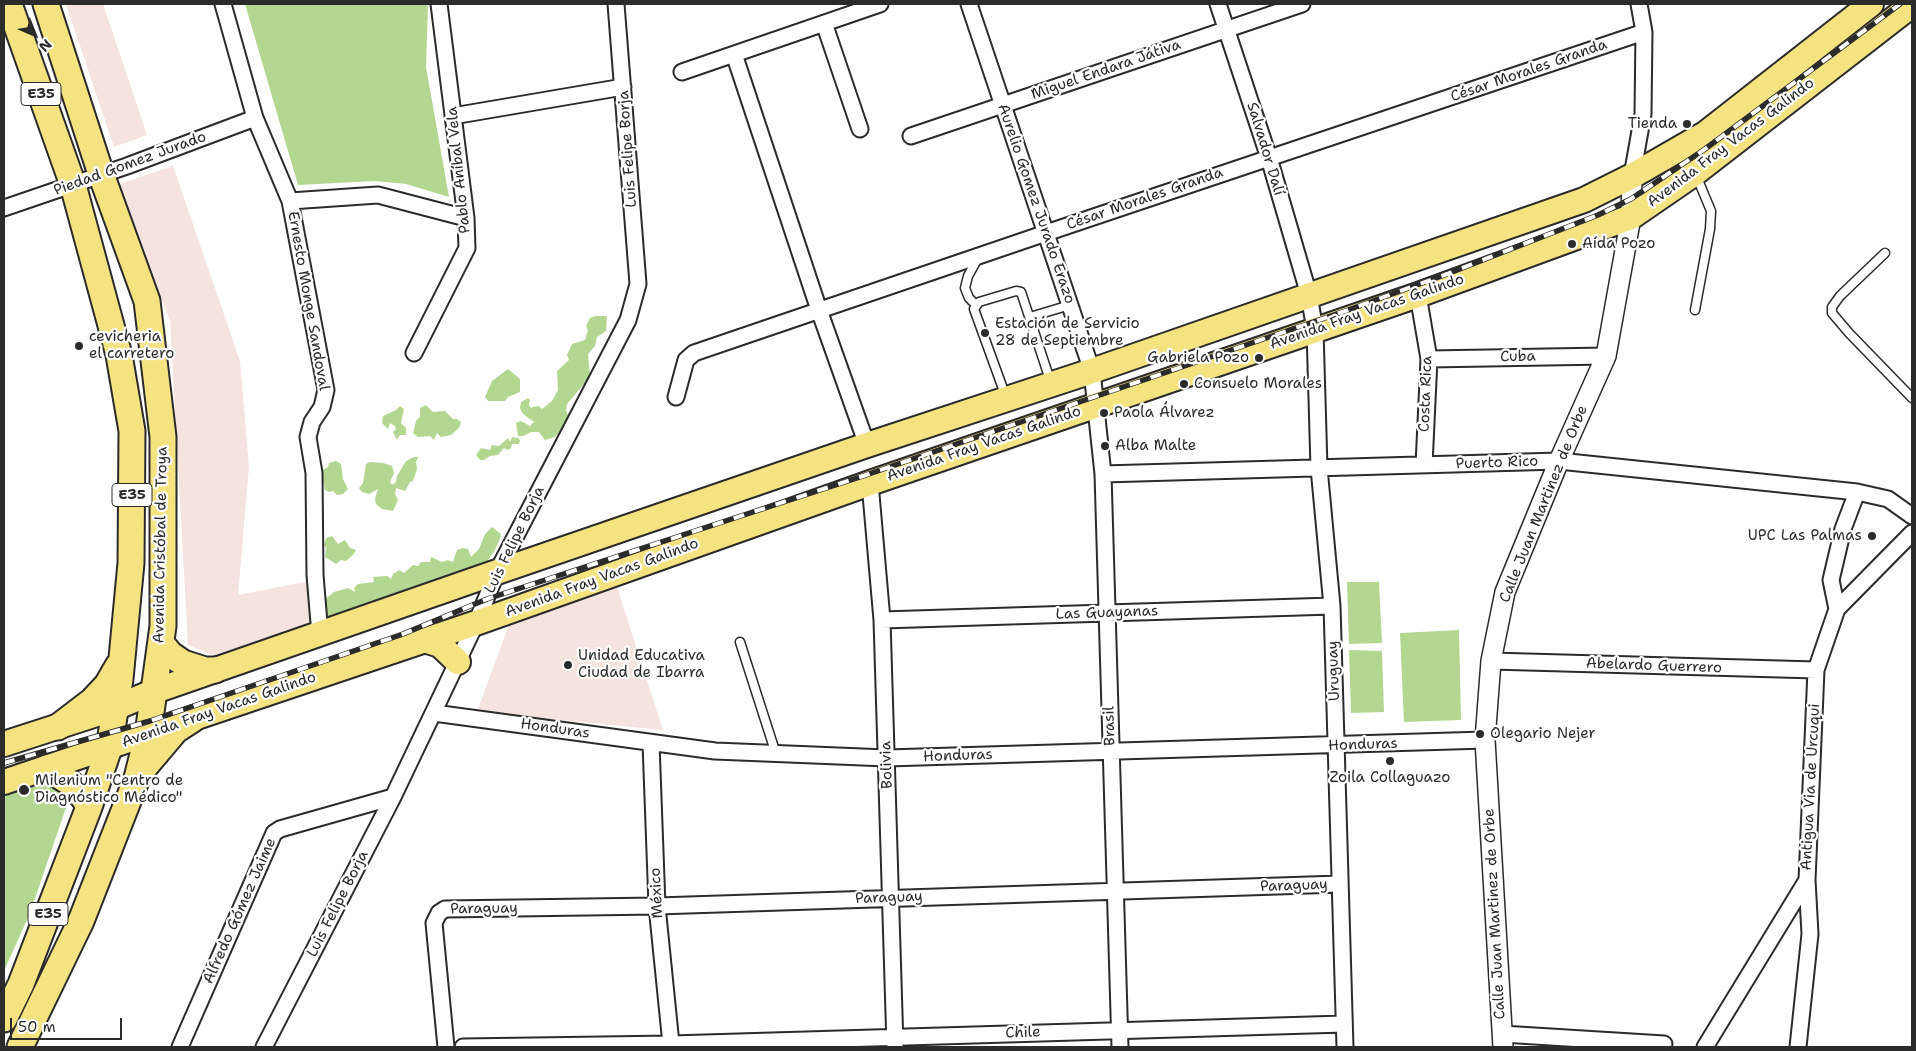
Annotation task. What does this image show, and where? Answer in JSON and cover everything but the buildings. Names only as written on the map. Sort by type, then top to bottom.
[{"type":"highway","name":"Avenida Cristóbal de Troya","points":[[4,1020],[20,984],[89,807],[108,748],[120,679],[131,563],[132,431],[119,355],[73,185],[9,4]]},
{"type":"highway","name":"Avenida Cristóbal de Troya","points":[[20,1047],[82,920],[137,778],[148,734],[163,626],[163,438],[148,302],[101,174],[46,4]]},
{"type":"highway","points":[[161,644],[170,654],[183,663],[205,670],[215,670]]},
{"type":"highway","points":[[58,727],[92,701],[107,685],[122,657]]},
{"type":"highway","points":[[137,778],[154,754],[176,730],[193,719]]},
{"type":"highway","points":[[46,768],[69,782],[84,798],[89,807]]},
{"type":"main road","name":"Avenida Fray Vacas Galindo","points":[[4,744],[115,708],[154,691],[320,635],[497,572],[867,445],[1092,371],[1584,200],[1632,176],[1705,134],[1871,4]]},
{"type":"main road","name":"Avenida Fray Vacas Galindo","points":[[4,782],[424,640],[870,482],[1418,295],[1630,217],[1695,173],[1906,10]]},
{"type":"main road","points":[[424,640],[440,645],[458,662]]},
{"type":"street","name":"Ernesto Monge Sandoval","points":[[223,4],[255,118],[290,201],[326,390],[322,407],[312,422],[308,437],[314,473],[315,575],[320,635]]},
{"type":"street","name":"Pablo Aníbal Vela","points":[[414,353],[467,248],[466,218],[439,4]]},
{"type":"street","name":"Luis Felipe Borja","points":[[264,1047],[393,797],[458,662],[497,572],[628,320],[638,284],[616,4]]},
{"type":"street","points":[[682,72],[880,4]]},
{"type":"street","name":"Aurelio Gomez Jurado Erazo","points":[[969,4],[1092,371],[1097,406]]},
{"type":"street","name":"Salvador Dalí","points":[[1218,4],[1269,158],[1308,295]]},
{"type":"street","name":"Miguel Endara Játiva","points":[[911,136],[1302,4]]},
{"type":"street","points":[[1632,176],[1643,114],[1644,32],[1639,4]]},
{"type":"street","points":[[824,23],[860,129]]},
{"type":"street","name":"César Morales Granda","points":[[676,397],[686,360],[694,353],[1644,32]]},
{"type":"street","points":[[734,54],[818,310],[867,445]]},
{"type":"street","points":[[453,116],[623,87]]},
{"type":"street","name":"Piedad Gomez Jurado","points":[[4,208],[127,166],[255,118]]},
{"type":"street","name":"Calle Juan Martinez de Orbe","points":[[1502,1041],[1485,740],[1492,661],[1505,592],[1606,356],[1630,217],[1632,176]]},
{"type":"street","points":[[290,201],[378,195],[466,218]]},
{"type":"street","name":"Uruguay","points":[[1308,295],[1315,330],[1319,468],[1332,606],[1344,1047]]},
{"type":"street","name":"Costa Rica","points":[[1418,295],[1429,358],[1424,465]]},
{"type":"street","name":"Cuba","points":[[1429,358],[1606,356]]},
{"type":"street","name":"Brasil","points":[[1097,406],[1103,474],[1120,1047]]},
{"type":"street","name":"Puerto Rico","points":[[1103,474],[1560,460],[1857,492],[1888,498],[1912,516]]},
{"type":"street","name":"Bolivia","points":[[870,482],[882,620],[895,1042]]},
{"type":"street","points":[[1837,609],[1831,580],[1843,529],[1857,492]]},
{"type":"street","name":"Antigua Via de Urcuqui","points":[[1705,1047],[1806,880],[1816,670],[1837,609],[1912,533]]},
{"type":"street","name":"Las Guayanas","points":[[882,620],[1332,606]]},
{"type":"street","name":"Abelardo Guerrero","points":[[1492,661],[1816,670]]},
{"type":"street","name":"Honduras","points":[[434,713],[716,751],[887,758],[1336,746],[1485,740]]},
{"type":"street","name":"México","points":[[651,743],[657,906],[671,1044]]},
{"type":"street","name":"Alfredo Gómez Jaime","points":[[180,1047],[274,833],[393,797]]},
{"type":"street","points":[[1798,1047],[1810,934],[1806,880]]},
{"type":"street","name":"Paraguay","points":[[446,1047],[434,923],[439,912],[445,909],[657,906],[1340,884]]},
{"type":"street","name":"Chile","points":[[463,1047],[895,1042],[1119,1031],[1344,1024]]},
{"type":"street","points":[[1502,1041],[1664,1044]]},
{"type":"lane","points":[[1695,173],[1711,211],[1710,230],[1695,310]]},
{"type":"lane","points":[[1885,253],[1840,296],[1832,307],[1832,313],[1912,398]]},
{"type":"lane","points":[[976,304],[969,298],[965,288],[968,276],[980,255]]},
{"type":"lane","points":[[1007,399],[974,309],[979,302],[1020,292],[1030,317],[1051,385]]},
{"type":"lane","points":[[1030,317],[1070,305]]},
{"type":"lane","points":[[740,642],[776,754]]},
{"type":"shaded area","points":[[66,4],[103,4],[147,135],[114,147]]},
{"type":"shaded area","points":[[173,166],[240,361],[249,467],[238,595],[310,581],[311,624],[220,658],[188,645],[170,321],[117,185]]},
{"type":"shaded area","name":"Unidad Educativa Ciudad de Ibarra","points":[[617,587],[663,730],[477,712],[511,619]]},
{"type":"green space","points":[[245,4],[428,4],[426,67],[449,197],[406,184],[375,181],[298,185]]},
{"type":"green space","points":[[607,316],[606,331],[597,337],[595,346],[588,354],[590,377],[567,404],[568,422],[555,437],[545,440],[539,432],[518,436],[516,423],[521,421],[530,426],[534,422],[523,414],[520,408],[521,402],[528,398],[532,409],[532,407],[539,406],[542,409],[552,401],[558,390],[557,371],[569,360],[567,355],[572,344],[585,340],[588,330],[586,326],[590,318]]},
{"type":"green space","points":[[508,369],[520,379],[520,392],[508,397],[505,401],[488,401],[485,397],[492,381]]},
{"type":"green space","points":[[426,405],[433,412],[445,411],[453,419],[457,419],[461,422],[459,428],[451,435],[441,437],[437,433],[434,440],[430,436],[418,437],[413,433],[416,421],[420,417],[420,408]]},
{"type":"green space","points":[[400,406],[404,409],[401,423],[406,428],[406,435],[400,435],[397,440],[393,432],[396,429],[395,426],[390,423],[388,429],[382,423],[383,416]]},
{"type":"green space","points":[[512,437],[520,440],[519,444],[512,444],[508,450],[504,448],[498,455],[490,456],[484,460],[480,460],[476,455],[481,448],[490,450],[492,445],[499,446],[508,438],[510,442]]},
{"type":"green space","points":[[418,457],[413,481],[410,482],[405,491],[396,488],[395,494],[398,500],[393,511],[382,509],[376,504],[375,499],[378,489],[369,494],[362,492],[359,488],[363,483],[366,464],[370,462],[383,463],[392,466],[394,473],[390,482],[392,485],[396,482],[397,476],[406,461]]},
{"type":"green space","points":[[336,461],[341,464],[343,479],[348,489],[343,494],[337,495],[333,491],[325,490],[321,471],[328,467],[329,463]]},
{"type":"green space","points":[[492,527],[501,534],[494,552],[485,564],[324,621],[324,600],[334,592],[348,588],[355,592],[354,588],[358,584],[374,582],[373,577],[387,576],[391,579],[393,574],[399,570],[404,573],[413,565],[418,566],[421,562],[430,562],[431,557],[442,562],[448,560],[453,562],[457,550],[463,548],[468,549],[471,557],[479,549],[485,534]]},
{"type":"green space","points":[[332,536],[338,544],[345,540],[350,548],[356,550],[346,561],[341,560],[336,564],[325,557],[326,548],[324,545],[326,538]]},
{"type":"green space","points":[[1347,582],[1379,582],[1382,643],[1349,644]]},
{"type":"green space","points":[[1459,630],[1461,720],[1404,722],[1400,633]]},
{"type":"green space","points":[[1349,650],[1382,651],[1384,712],[1351,713]]},
{"type":"green space","points":[[47,779],[60,786],[69,799],[30,913],[4,971],[4,793]]},
{"type":"railway","points":[[4,763],[150,721],[403,634],[487,599],[863,476],[1351,309],[1598,215],[1631,199],[1705,149],[1900,4]]},
{"type":"place","name":"Tienda","points":[[1687,124]]},
{"type":"place","name":"Aída Pozo","points":[[1572,244]]},
{"type":"place","name":"Estación de Servicio 28 de Septiembre","points":[[985,333]]},
{"type":"place","name":"cevicheria el carretero","points":[[79,346]]},
{"type":"place","name":"Gabriela Pozo","points":[[1259,358]]},
{"type":"place","name":"Consuelo Morales","points":[[1184,384]]},
{"type":"place","name":"Paola Álvarez","points":[[1104,413]]},
{"type":"place","name":"Alba Malte","points":[[1105,446]]},
{"type":"place","name":"UPC Las Palmas","points":[[1872,536]]},
{"type":"place","name":"Unidad Educativa Ciudad de Ibarra","points":[[568,665]]},
{"type":"place","name":"Olegario Nejer","points":[[1480,734]]},
{"type":"place","name":"Zoila Collaguazo","points":[[1390,761]]},
{"type":"place","name":"Milenium \"Centro de Diagnóstico Médico\"","points":[[24,790]]}]
